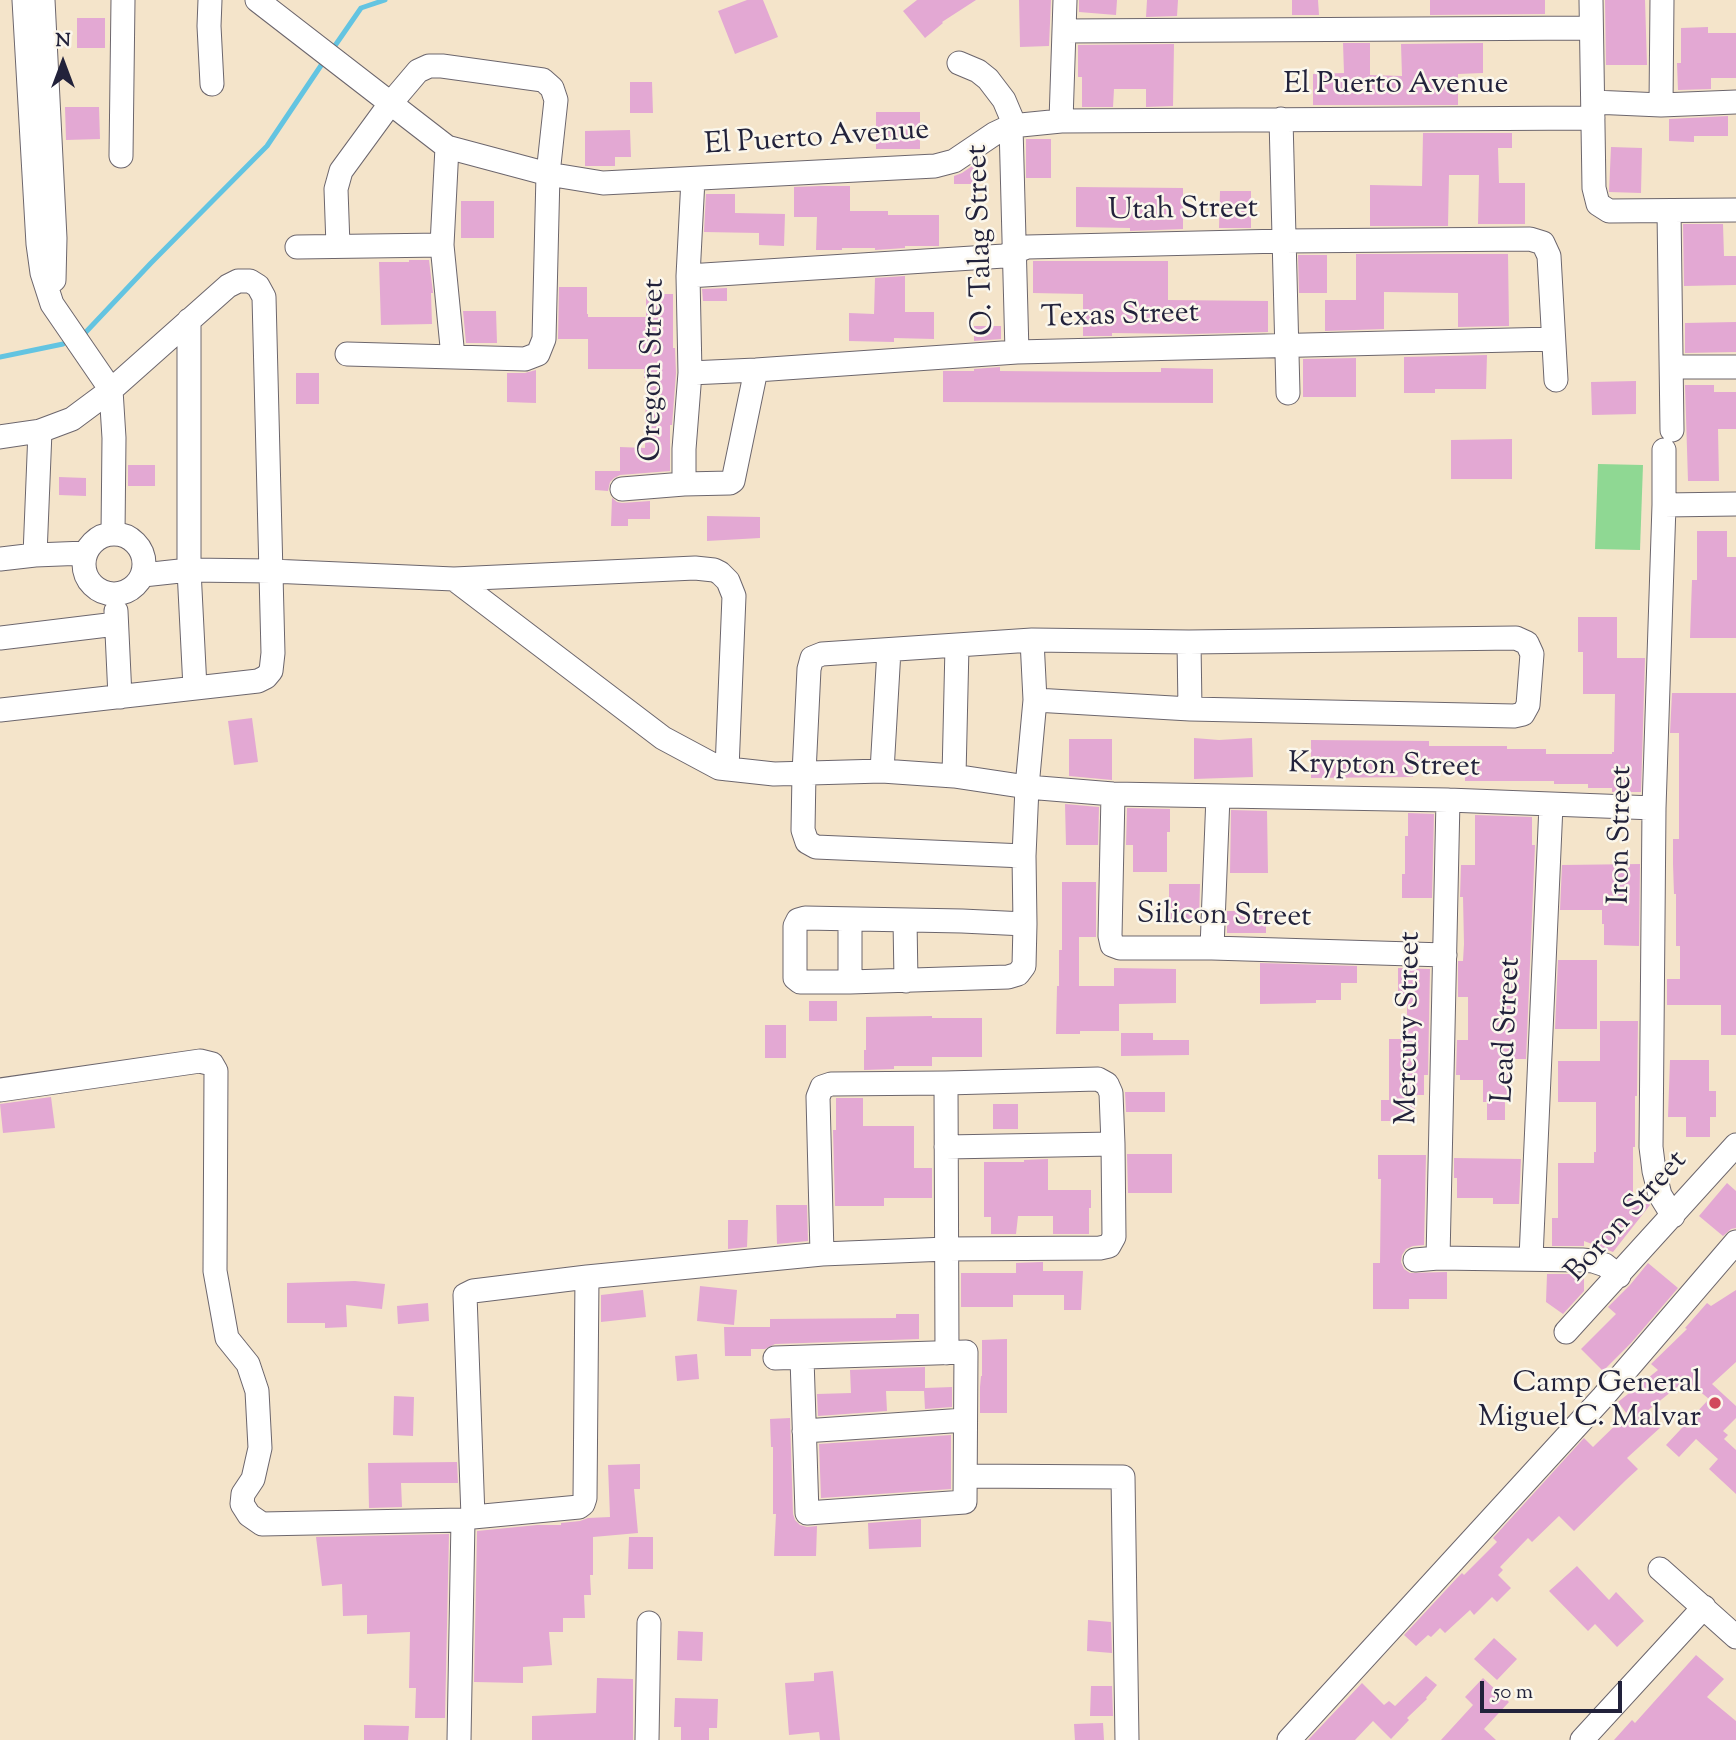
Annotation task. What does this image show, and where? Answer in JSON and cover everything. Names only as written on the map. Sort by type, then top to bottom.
[{"type":"street","points":[[24,0],[42,273],[52,304],[111,390],[114,438],[113,534]]},
{"type":"street","points":[[43,0],[55,238],[52,304]]},
{"type":"street","points":[[121,156],[122,0]]},
{"type":"street","points":[[210,0],[212,84]]},
{"type":"street","name":"El Puerto Avenue","points":[[257,0],[447,147],[548,174],[603,183],[935,166],[954,162],[994,134],[1013,126],[1061,121],[1281,119],[1592,110],[1736,102]]},
{"type":"street","points":[[1061,121],[1065,0]]},
{"type":"street","points":[[1591,0],[1594,188],[1598,204],[1609,211],[1736,210]]},
{"type":"street","points":[[1661,105],[1662,0]]},
{"type":"street","points":[[1064,31],[1591,28]]},
{"type":"street","points":[[959,63],[978,71],[988,79],[1004,100],[1013,126]]},
{"type":"street","points":[[338,246],[335,203],[338,179],[390,104],[418,71],[429,66],[442,66],[543,79],[552,88],[555,100],[548,174],[544,339],[538,354],[525,359],[348,354]]},
{"type":"street","points":[[1281,119],[1288,393]]},
{"type":"street","name":"O. Talag Street","points":[[1013,126],[1017,352]]},
{"type":"street","points":[[447,147],[442,245],[453,357]]},
{"type":"street","name":"Oregon Street","points":[[693,179],[688,276],[690,373],[684,484],[733,481],[755,370]]},
{"type":"street","name":"Iron Street","points":[[1669,211],[1672,367],[1664,505],[1654,808],[1651,1147],[1660,1195],[1673,1216]]},
{"type":"street","name":"Utah Street","points":[[688,276],[1004,256],[1027,247],[1530,239],[1544,243],[1549,256],[1556,380]]},
{"type":"street","points":[[297,247],[442,245]]},
{"type":"street","points":[[0,437],[40,431],[72,419],[111,390],[228,286],[238,281],[250,281],[258,286],[264,297],[273,653],[271,671],[267,677],[258,681],[0,710]]},
{"type":"street","points":[[189,320],[190,570],[195,688]]},
{"type":"street","name":"Texas Street","points":[[690,373],[1017,352],[1553,338]]},
{"type":"street","points":[[1672,367],[1736,367]]},
{"type":"street","points":[[35,555],[40,431]]},
{"type":"street","points":[[622,489],[684,484]]},
{"type":"street","points":[[1664,505],[1736,504]]},
{"type":"street","points":[[113,534],[125,536],[135,542],[145,563],[136,585],[127,592],[115,594],[103,592],[93,586],[86,576],[84,565],[86,553],[92,543],[102,536],[113,534]]},
{"type":"street","points":[[0,559],[86,553]]},
{"type":"street","points":[[142,575],[190,570],[271,571],[454,579],[695,568],[714,570],[728,581],[734,596],[727,769]]},
{"type":"street","name":"Krypton Street","points":[[454,579],[663,738],[719,768],[774,774],[882,771],[954,776],[1027,787],[1113,794],[1448,800],[1654,808]]},
{"type":"street","points":[[115,594],[120,697]]},
{"type":"street","points":[[0,638],[116,624]]},
{"type":"street","points":[[1024,856],[816,847],[807,842],[803,830],[804,773],[809,669],[812,658],[822,654],[1032,640],[1189,642],[1517,638],[1527,643],[1532,654],[1528,705],[1523,714],[1514,716],[1190,709],[1035,700]]},
{"type":"street","points":[[1025,924],[805,918],[798,920],[794,926],[795,978],[800,982],[850,982],[1018,975],[1024,966],[1025,924],[1024,856],[1035,700],[1032,640]]},
{"type":"street","points":[[1189,642],[1190,709]]},
{"type":"street","points":[[954,776],[957,646]]},
{"type":"street","points":[[882,771],[889,650]]},
{"type":"street","name":"Silicon Street","points":[[1113,794],[1112,945],[1120,948],[1445,955]]},
{"type":"street","points":[[1212,948],[1218,796]]},
{"type":"street","name":"Mercury Street","points":[[1448,800],[1445,955],[1426,1259],[1531,1258]]},
{"type":"street","name":"Lead Street","points":[[1531,1258],[1551,805]]},
{"type":"street","points":[[850,920],[850,982]]},
{"type":"street","points":[[905,920],[906,981]]},
{"type":"street","points":[[0,1090],[200,1061],[212,1064],[216,1070],[215,1270],[227,1338],[248,1364],[257,1391],[260,1448],[253,1479],[243,1494],[242,1504],[249,1515],[262,1524],[468,1519],[579,1507],[583,1504],[587,1278]]},
{"type":"street","points":[[459,1740],[468,1519],[465,1295],[473,1291],[822,1254],[1109,1246],[1114,1237],[1113,1144],[1111,1093],[1107,1084],[1098,1079],[831,1084],[822,1087],[818,1097],[822,1254]]},
{"type":"street","points":[[946,1083],[947,1353]]},
{"type":"street","points":[[946,1147],[1113,1144]]},
{"type":"street","name":"Boron Street","points":[[1566,1332],[1736,1145]]},
{"type":"street","points":[[1289,1740],[1603,1397],[1736,1242]]},
{"type":"street","points":[[1531,1258],[1593,1261],[1605,1265],[1619,1276]]},
{"type":"street","points":[[775,1358],[966,1352],[965,1502],[807,1513],[802,1358]]},
{"type":"street","points":[[804,1431],[965,1420]]},
{"type":"street","points":[[966,1476],[1123,1477],[1127,1740]]},
{"type":"street","points":[[1660,1569],[1736,1637]]},
{"type":"street","points":[[1582,1740],[1704,1607]]},
{"type":"street","points":[[646,1740],[649,1623]]},
{"type":"green space","points":[[1598,464],[1643,465],[1640,550],[1595,549]]},
{"type":"building","points":[[747,0],[763,0],[778,37],[735,54],[718,11]]},
{"type":"building","points":[[917,0],[976,0],[942,22],[925,38],[903,11]]},
{"type":"building","points":[[1019,0],[1051,0],[1049,46],[1020,47]]},
{"type":"building","points":[[1079,0],[1117,0],[1116,15],[1079,12]]},
{"type":"building","points":[[1147,0],[1178,0],[1177,16],[1146,17]]},
{"type":"building","points":[[1292,0],[1318,0],[1319,15],[1292,15]]},
{"type":"building","points":[[1430,0],[1545,0],[1545,14],[1430,15]]},
{"type":"building","points":[[1605,0],[1645,0],[1647,65],[1606,65]]},
{"type":"building","points":[[77,18],[105,18],[105,48],[77,48]]},
{"type":"building","points":[[1708,27],[1708,33],[1736,33],[1736,78],[1711,78],[1711,89],[1678,90],[1677,63],[1681,63],[1681,28]]},
{"type":"building","points":[[1343,43],[1370,43],[1370,75],[1402,76],[1401,44],[1483,43],[1483,73],[1458,74],[1458,105],[1313,105],[1313,74],[1344,73]]},
{"type":"building","points":[[1174,44],[1173,106],[1146,107],[1146,89],[1114,89],[1113,107],[1082,107],[1078,45]]},
{"type":"building","points":[[630,82],[652,82],[653,113],[630,113]]},
{"type":"building","points":[[65,107],[99,107],[100,139],[66,140]]},
{"type":"building","points":[[876,112],[920,112],[920,149],[876,149]]},
{"type":"building","points":[[1728,116],[1728,136],[1694,136],[1694,142],[1669,141],[1669,119]]},
{"type":"building","points":[[630,130],[631,157],[615,157],[615,166],[585,166],[585,131]]},
{"type":"building","points":[[1423,133],[1512,133],[1512,148],[1498,148],[1499,183],[1525,183],[1525,224],[1478,224],[1479,175],[1449,175],[1448,226],[1370,226],[1370,185],[1422,186]]},
{"type":"building","points":[[1026,139],[1051,139],[1051,178],[1026,178]]},
{"type":"building","points":[[1611,147],[1642,148],[1641,193],[1609,192]]},
{"type":"building","points":[[980,164],[980,184],[954,184],[954,176]]},
{"type":"building","points":[[850,186],[850,211],[888,211],[888,215],[939,215],[939,246],[816,250],[817,217],[794,217],[794,187]]},
{"type":"building","points":[[1076,187],[1183,188],[1183,229],[1130,231],[1130,228],[1076,227]]},
{"type":"building","points":[[1220,191],[1251,191],[1251,228],[1219,228]]},
{"type":"building","points":[[706,194],[735,194],[735,213],[785,214],[784,246],[759,245],[759,233],[704,232]]},
{"type":"building","points":[[461,201],[494,201],[494,238],[461,238]]},
{"type":"building","points":[[1683,224],[1723,224],[1724,256],[1736,256],[1736,285],[1684,286]]},
{"type":"building","points":[[1356,254],[1508,254],[1509,326],[1458,327],[1458,293],[1384,292],[1384,329],[1325,331],[1325,300],[1356,300]]},
{"type":"building","points":[[1298,255],[1327,255],[1327,293],[1299,293]]},
{"type":"building","points":[[429,260],[433,293],[432,324],[381,325],[379,262]]},
{"type":"building","points":[[1033,261],[1168,261],[1168,300],[1268,301],[1268,332],[1112,333],[1112,336],[1083,336],[1083,294],[1033,293]]},
{"type":"building","points":[[905,276],[905,312],[934,312],[934,339],[849,341],[849,313],[874,314],[875,278]]},
{"type":"building","points":[[559,287],[587,287],[588,317],[646,317],[646,294],[673,294],[676,373],[670,425],[670,471],[620,475],[610,482],[608,491],[595,490],[595,471],[620,471],[620,447],[645,448],[646,378],[644,369],[588,369],[588,339],[558,339]]},
{"type":"building","points":[[727,288],[727,301],[703,301],[702,289]]},
{"type":"building","points":[[463,311],[496,311],[497,343],[466,343]]},
{"type":"building","points":[[1736,322],[1736,352],[1685,353],[1685,323]]},
{"type":"building","points":[[974,326],[1001,326],[1001,339],[974,341]]},
{"type":"building","points":[[1487,355],[1486,389],[1435,389],[1435,393],[1404,393],[1404,357]]},
{"type":"building","points":[[1356,358],[1356,397],[1303,397],[1303,359]]},
{"type":"building","points":[[1000,367],[1000,371],[1161,372],[1161,368],[1213,369],[1213,403],[943,402],[943,371],[974,371]]},
{"type":"building","points":[[536,370],[536,403],[507,402],[507,373]]},
{"type":"building","points":[[296,373],[319,373],[319,404],[296,404]]},
{"type":"building","points":[[1636,381],[1636,414],[1592,415],[1591,382]]},
{"type":"building","points":[[1685,385],[1714,385],[1714,392],[1736,392],[1736,429],[1718,429],[1719,481],[1688,481]]},
{"type":"building","points":[[1512,439],[1512,479],[1451,479],[1451,440]]},
{"type":"building","points":[[128,465],[155,465],[155,486],[128,486]]},
{"type":"building","points":[[59,477],[86,478],[86,496],[59,495]]},
{"type":"building","points":[[612,498],[622,503],[650,501],[650,519],[628,519],[628,526],[611,526]]},
{"type":"building","points":[[707,516],[760,517],[760,538],[707,541]]},
{"type":"building","points":[[1697,531],[1727,531],[1727,557],[1736,557],[1736,638],[1690,638],[1692,580],[1697,580]]},
{"type":"building","points":[[1578,617],[1617,617],[1617,658],[1645,658],[1641,792],[1612,792],[1612,788],[1588,788],[1588,784],[1554,784],[1554,781],[1465,781],[1465,764],[1413,764],[1413,777],[1311,778],[1311,740],[1429,741],[1429,746],[1507,746],[1507,749],[1546,749],[1546,754],[1612,754],[1615,694],[1583,694],[1583,652],[1578,652]]},
{"type":"building","points":[[1672,693],[1736,693],[1736,1035],[1721,1035],[1721,1005],[1667,1005],[1667,979],[1680,979],[1673,864],[1673,839],[1679,839],[1679,733],[1670,733]]},
{"type":"building","points":[[252,718],[258,762],[234,765],[228,721]]},
{"type":"building","points":[[1194,738],[1252,738],[1253,777],[1194,779]]},
{"type":"building","points":[[1069,739],[1112,739],[1112,780],[1069,776]]},
{"type":"building","points":[[1065,804],[1099,807],[1098,845],[1066,845]]},
{"type":"building","points":[[1127,808],[1170,809],[1167,872],[1133,872],[1133,845],[1126,845]]},
{"type":"building","points":[[1231,810],[1267,811],[1268,873],[1230,873]]},
{"type":"building","points":[[1408,813],[1434,814],[1432,898],[1402,898]]},
{"type":"building","points":[[1475,815],[1532,817],[1532,845],[1535,845],[1526,1059],[1512,1059],[1512,1102],[1505,1102],[1505,1120],[1487,1120],[1487,1102],[1483,1102],[1483,1080],[1460,1080],[1460,1075],[1456,1075],[1457,1040],[1468,1040],[1468,997],[1458,997],[1458,961],[1463,961],[1464,944],[1463,897],[1460,897],[1461,865],[1475,865]]},
{"type":"building","points":[[1640,864],[1639,946],[1604,945],[1602,910],[1560,910],[1562,865]]},
{"type":"building","points":[[1062,882],[1096,882],[1096,937],[1079,937],[1079,986],[1114,986],[1114,968],[1176,969],[1176,1003],[1119,1004],[1119,1031],[1056,1034],[1059,950],[1062,950]]},
{"type":"building","points":[[1169,884],[1200,884],[1199,922],[1169,922]]},
{"type":"building","points":[[1227,911],[1266,911],[1266,933],[1227,933]]},
{"type":"building","points":[[1558,960],[1597,960],[1597,1029],[1555,1029]]},
{"type":"building","points":[[1260,963],[1357,966],[1357,983],[1341,983],[1341,1000],[1260,1004]]},
{"type":"building","points":[[1398,968],[1430,969],[1428,1075],[1424,1075],[1424,1095],[1415,1095],[1415,1121],[1381,1121],[1381,1100],[1389,1100],[1389,1039],[1407,1039],[1407,996],[1398,996]]},
{"type":"building","points":[[809,1001],[837,1001],[837,1021],[809,1021]]},
{"type":"building","points":[[866,1017],[982,1018],[982,1057],[932,1057],[932,1066],[894,1066],[894,1069],[864,1070]]},
{"type":"building","points":[[1600,1021],[1638,1021],[1633,1204],[1650,1205],[1613,1252],[1584,1241],[1584,1246],[1552,1246],[1552,1218],[1558,1218],[1558,1163],[1594,1163],[1596,1152],[1596,1102],[1558,1102],[1558,1061],[1600,1061]]},
{"type":"building","points":[[765,1025],[786,1025],[786,1058],[765,1058]]},
{"type":"building","points":[[1121,1033],[1153,1033],[1153,1040],[1189,1040],[1189,1055],[1121,1056]]},
{"type":"building","points":[[1670,1060],[1709,1060],[1709,1091],[1716,1091],[1716,1117],[1710,1117],[1710,1137],[1686,1137],[1686,1117],[1668,1117]]},
{"type":"building","points":[[1125,1092],[1165,1092],[1165,1112],[1126,1112]]},
{"type":"building","points":[[51,1097],[55,1128],[3,1133],[0,1104]]},
{"type":"building","points":[[836,1098],[863,1098],[863,1126],[914,1126],[914,1168],[932,1168],[932,1198],[884,1198],[884,1206],[835,1206],[833,1130],[836,1130]]},
{"type":"building","points":[[993,1104],[1018,1104],[1018,1129],[993,1129]]},
{"type":"building","points":[[1127,1154],[1172,1154],[1172,1193],[1128,1193]]},
{"type":"building","points":[[1378,1155],[1426,1155],[1424,1245],[1406,1249],[1401,1262],[1404,1269],[1410,1273],[1447,1272],[1447,1299],[1409,1299],[1409,1309],[1373,1309],[1373,1263],[1380,1263],[1381,1179],[1378,1179]]},
{"type":"building","points":[[1454,1158],[1521,1159],[1519,1204],[1493,1204],[1493,1198],[1457,1198]]},
{"type":"building","points":[[1048,1159],[1048,1190],[1091,1190],[1089,1234],[1053,1234],[1053,1216],[1018,1216],[1016,1234],[991,1234],[991,1217],[984,1217],[984,1162]]},
{"type":"building","points":[[1727,1183],[1736,1191],[1736,1228],[1723,1236],[1699,1216]]},
{"type":"building","points":[[776,1205],[807,1205],[808,1241],[777,1244]]},
{"type":"building","points":[[728,1220],[748,1220],[747,1247],[728,1249]]},
{"type":"building","points":[[1043,1262],[1043,1271],[1083,1271],[1081,1310],[1064,1310],[1064,1295],[1013,1295],[1013,1307],[961,1307],[961,1273],[1016,1273],[1016,1263]]},
{"type":"building","points":[[1648,1263],[1678,1288],[1603,1371],[1581,1349],[1616,1314],[1608,1307]]},
{"type":"building","points":[[1547,1274],[1584,1274],[1584,1291],[1563,1314],[1546,1302]]},
{"type":"building","points":[[355,1281],[385,1284],[382,1309],[346,1305],[347,1327],[325,1328],[325,1323],[287,1323],[287,1283]]},
{"type":"building","points":[[700,1286],[737,1290],[734,1325],[697,1321]]},
{"type":"building","points":[[643,1290],[646,1317],[601,1322],[601,1295]]},
{"type":"building","points":[[1736,1290],[1736,1362],[1712,1384],[1736,1406],[1736,1418],[1723,1431],[1728,1435],[1724,1439],[1736,1450],[1736,1494],[1709,1469],[1718,1459],[1696,1439],[1679,1457],[1666,1445],[1709,1399],[1686,1380],[1647,1411],[1662,1426],[1627,1458],[1638,1469],[1574,1531],[1559,1516],[1532,1542],[1528,1538],[1500,1567],[1503,1570],[1498,1575],[1511,1588],[1497,1602],[1492,1597],[1474,1615],[1470,1610],[1445,1633],[1440,1628],[1416,1646],[1404,1635],[1462,1573],[1464,1575],[1497,1542],[1493,1538],[1584,1438],[1593,1447],[1627,1414],[1618,1402],[1658,1370],[1651,1364],[1687,1329],[1685,1328],[1707,1303],[1711,1306]]},
{"type":"building","points":[[428,1303],[429,1321],[398,1324],[397,1306]]},
{"type":"building","points":[[896,1314],[919,1314],[919,1339],[775,1344],[765,1349],[751,1349],[751,1356],[725,1356],[724,1327],[770,1327],[770,1319],[896,1318]]},
{"type":"building","points":[[1007,1339],[1007,1413],[980,1413],[982,1340]]},
{"type":"building","points":[[697,1354],[699,1379],[677,1381],[675,1356]]},
{"type":"building","points":[[925,1367],[925,1388],[952,1387],[952,1407],[925,1409],[924,1391],[886,1391],[887,1411],[818,1416],[817,1394],[851,1393],[850,1370]]},
{"type":"building","points":[[394,1396],[414,1397],[413,1436],[393,1435]]},
{"type":"building","points":[[790,1418],[793,1514],[800,1525],[817,1526],[816,1556],[774,1556],[776,1514],[773,1514],[773,1447],[770,1419]]},
{"type":"building","points":[[951,1435],[951,1489],[821,1498],[819,1444]]},
{"type":"building","points":[[457,1462],[458,1483],[401,1483],[402,1507],[369,1508],[368,1463]]},
{"type":"building","points":[[640,1464],[640,1489],[634,1489],[638,1533],[593,1537],[593,1575],[590,1575],[591,1595],[584,1595],[585,1618],[563,1618],[563,1632],[549,1632],[552,1665],[523,1667],[523,1683],[474,1682],[477,1531],[561,1525],[588,1518],[610,1517],[608,1465]]},
{"type":"building","points":[[921,1519],[921,1547],[869,1549],[868,1523]]},
{"type":"building","points":[[449,1534],[445,1718],[415,1718],[416,1688],[409,1688],[410,1632],[367,1634],[367,1615],[343,1616],[342,1584],[322,1586],[316,1537]]},
{"type":"building","points":[[629,1537],[653,1537],[653,1569],[628,1569]]},
{"type":"building","points":[[1577,1566],[1609,1600],[1616,1592],[1644,1621],[1617,1647],[1595,1624],[1588,1631],[1549,1591]]},
{"type":"building","points":[[1088,1620],[1111,1622],[1112,1653],[1087,1651]]},
{"type":"building","points":[[678,1631],[703,1632],[702,1661],[677,1660]]},
{"type":"building","points":[[1494,1638],[1517,1659],[1497,1680],[1474,1659]]},
{"type":"building","points":[[1696,1655],[1724,1679],[1707,1697],[1736,1721],[1736,1740],[1614,1740],[1632,1720],[1635,1723]]},
{"type":"building","points":[[833,1671],[840,1740],[820,1740],[819,1732],[789,1735],[785,1683],[814,1681],[814,1673]]},
{"type":"building","points":[[1426,1676],[1437,1685],[1391,1739],[1373,1721],[1355,1740],[1308,1740],[1362,1683],[1384,1705],[1389,1701],[1395,1706]]},
{"type":"building","points":[[597,1678],[633,1679],[633,1740],[532,1740],[532,1716],[596,1713]]},
{"type":"building","points":[[1483,1678],[1509,1702],[1484,1729],[1496,1740],[1441,1740],[1473,1705],[1465,1697]]},
{"type":"building","points":[[1091,1686],[1112,1686],[1113,1716],[1090,1716]]},
{"type":"building","points":[[675,1698],[718,1699],[717,1728],[709,1728],[709,1740],[681,1740],[681,1727],[674,1727]]},
{"type":"building","points":[[1103,1723],[1104,1740],[1075,1740],[1074,1724]]},
{"type":"building","points":[[364,1725],[409,1726],[408,1740],[364,1740]]},
{"type":"waterway","points":[[332,50],[361,8],[385,0]]},
{"type":"waterway","points":[[85,333],[267,146],[324,61]]},
{"type":"waterway","points":[[0,357],[63,344]]},
{"type":"place","name":"Camp General Miguel C. Malvar","points":[[1715,1403]]}]
